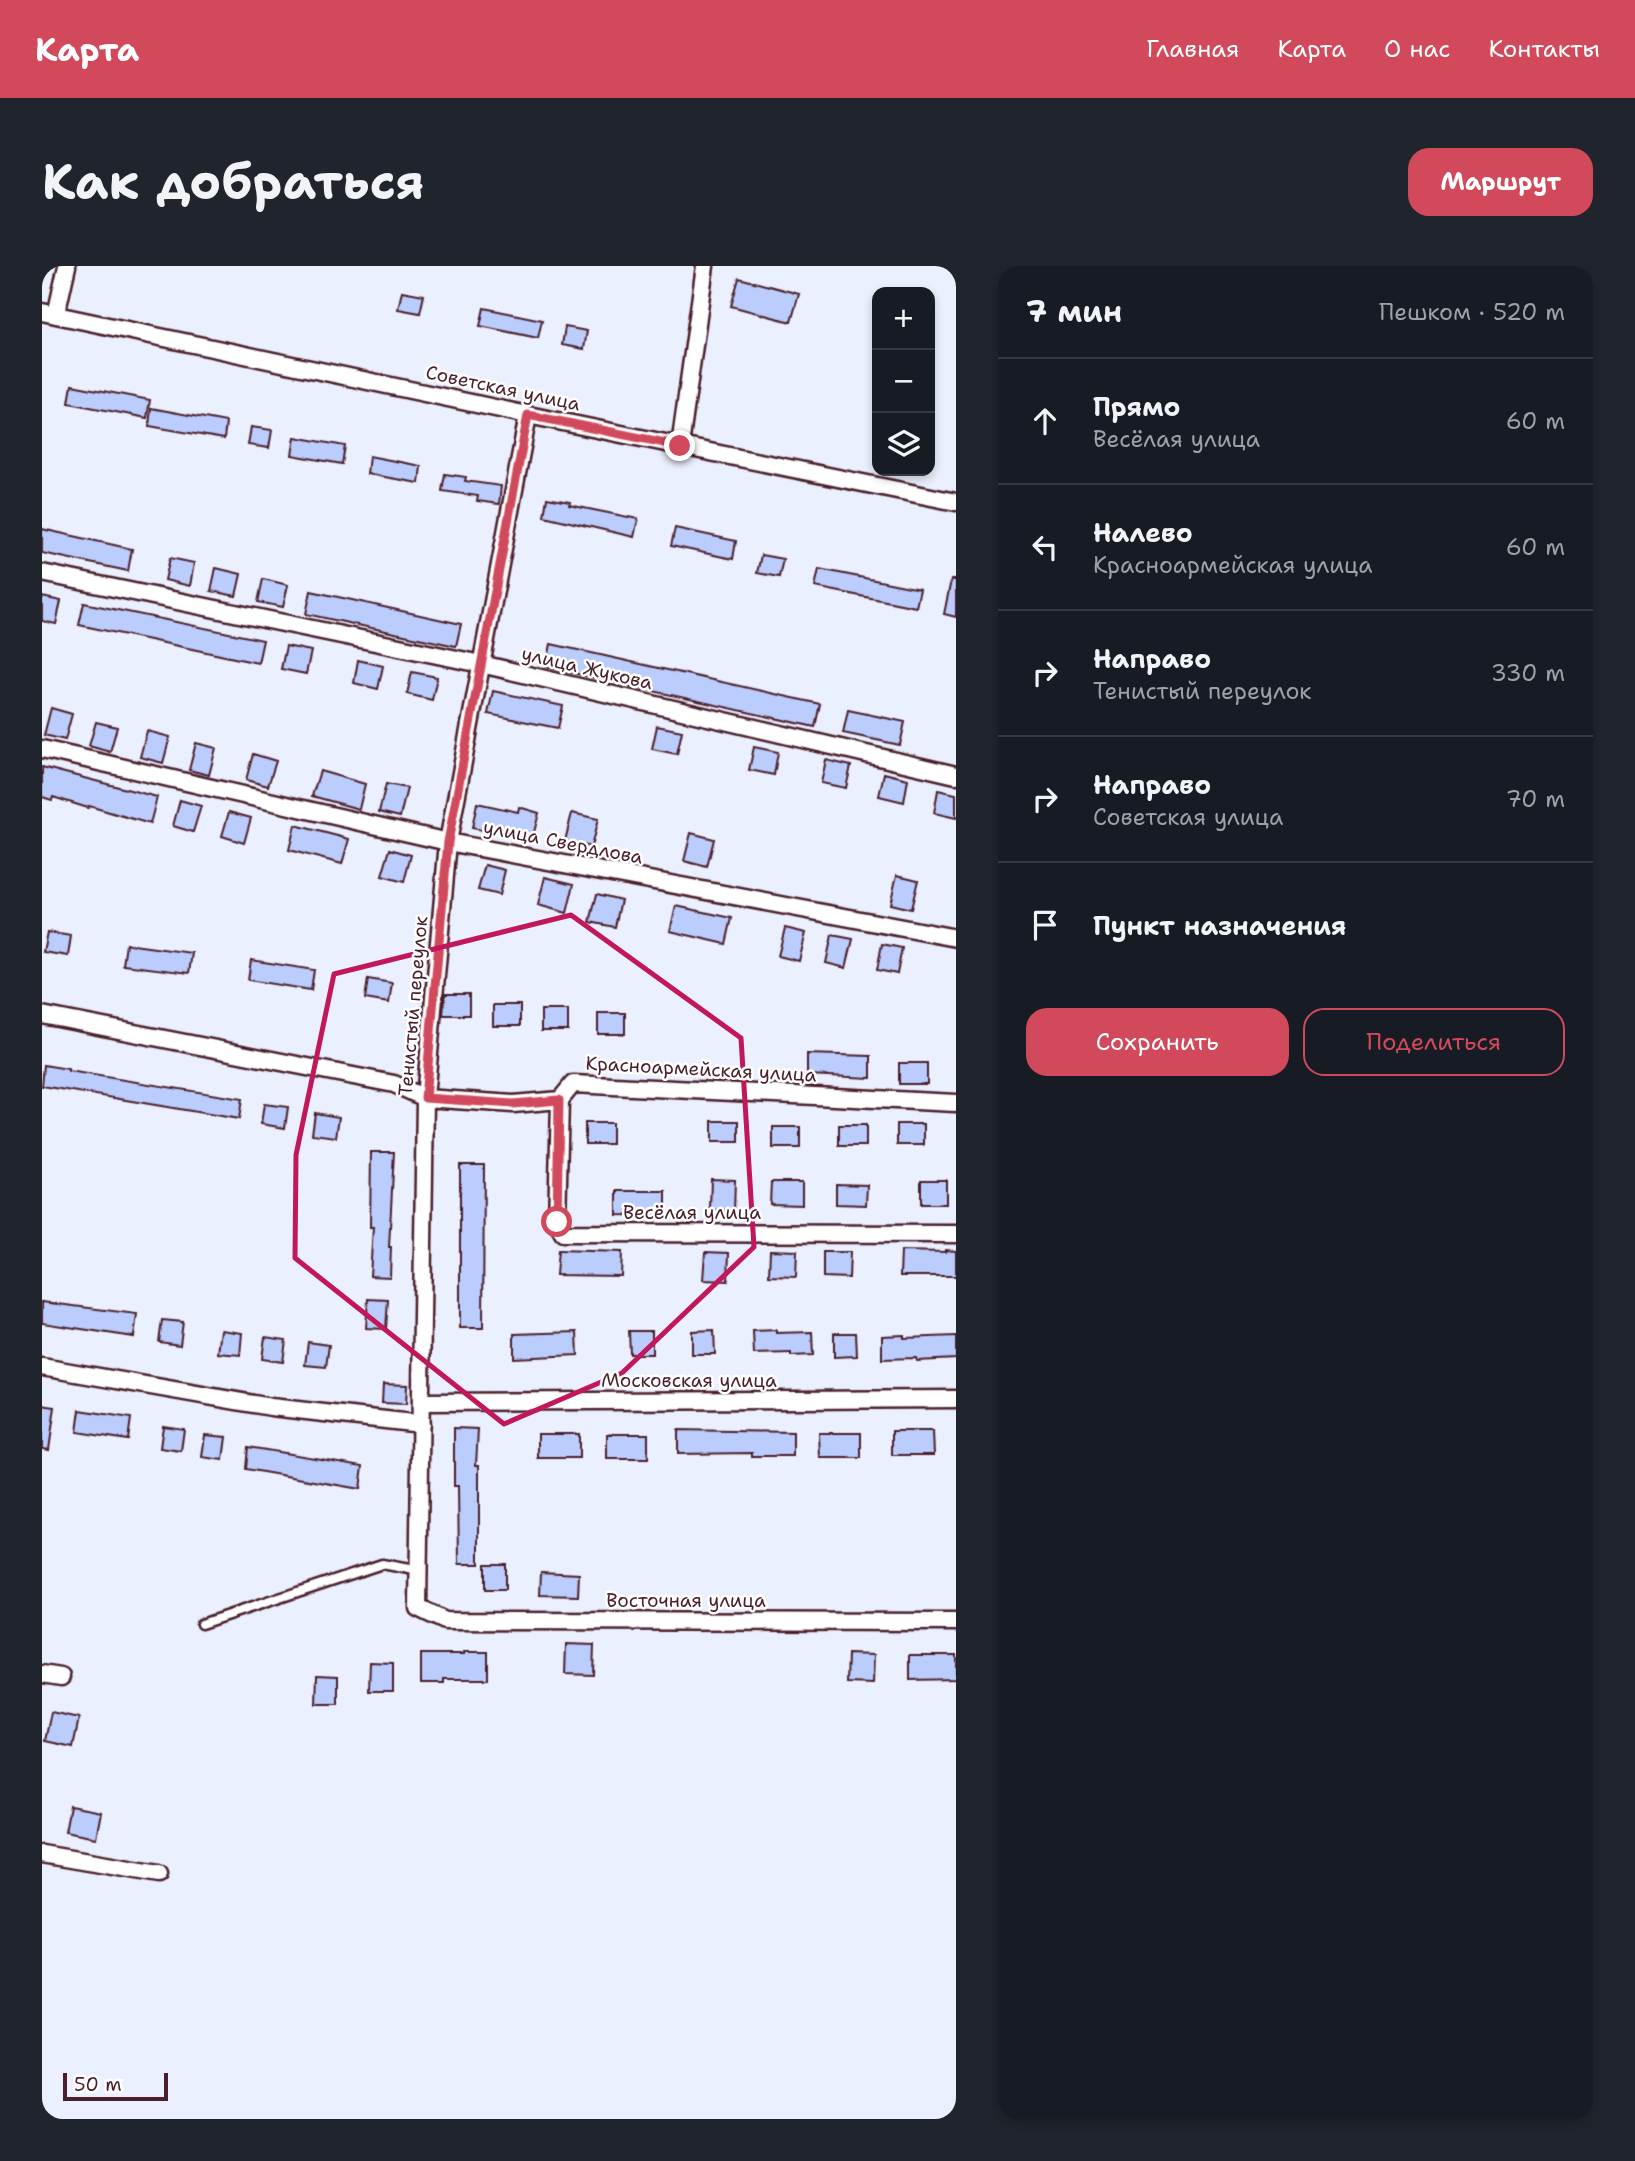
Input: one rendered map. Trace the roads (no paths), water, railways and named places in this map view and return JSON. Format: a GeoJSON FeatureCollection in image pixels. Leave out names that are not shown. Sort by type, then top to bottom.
{"type":"FeatureCollection","features":[{"type":"Feature","properties":{"kind":"street"},"geometry":{"type":"LineString","coordinates":[[49,313],[66,266]]}},
{"type":"Feature","properties":{"kind":"street"},"geometry":{"type":"LineString","coordinates":[[680,446],[705,266]]}},
{"type":"Feature","properties":{"kind":"street","name":"Советская улица"},"geometry":{"type":"LineString","coordinates":[[49,313],[528,415],[956,502]]}},
{"type":"Feature","properties":{"kind":"street","name":"Тенистый переулок"},"geometry":{"type":"LineString","coordinates":[[418,1608],[425,1098],[448,842],[528,415]]}},
{"type":"Feature","properties":{"kind":"street","name":"улица Жукова"},"geometry":{"type":"LineString","coordinates":[[42,573],[481,664],[956,775]]}},
{"type":"Feature","properties":{"kind":"street","name":"улица Свердлова"},"geometry":{"type":"LineString","coordinates":[[42,749],[448,842],[956,938]]}},
{"type":"Feature","properties":{"kind":"street","name":"Красноармейская улица"},"geometry":{"type":"LineString","coordinates":[[42,1015],[394,1084],[425,1098],[513,1104],[559,1100],[573,1084],[956,1102]]}},
{"type":"Feature","properties":{"kind":"street","name":"Весёлая улица"},"geometry":{"type":"LineString","coordinates":[[559,1100],[557,1222],[563,1233],[956,1234]]}},
{"type":"Feature","properties":{"kind":"street"},"geometry":{"type":"LineString","coordinates":[[42,1367],[271,1406],[421,1424]]}},
{"type":"Feature","properties":{"kind":"street","name":"Московская улица"},"geometry":{"type":"LineString","coordinates":[[422,1402],[956,1399]]}},
{"type":"Feature","properties":{"kind":"street","name":"Восточная улица"},"geometry":{"type":"LineString","coordinates":[[418,1608],[445,1621],[956,1622]]}},
{"type":"Feature","properties":{"kind":"street"},"geometry":{"type":"LineString","coordinates":[[42,1674],[61,1677]]}},
{"type":"Feature","properties":{"kind":"street"},"geometry":{"type":"LineString","coordinates":[[42,1854],[159,1874]]}},
{"type":"Feature","properties":{"kind":"lane"},"geometry":{"type":"LineString","coordinates":[[201,1624],[382,1564],[420,1572]]}}]}
